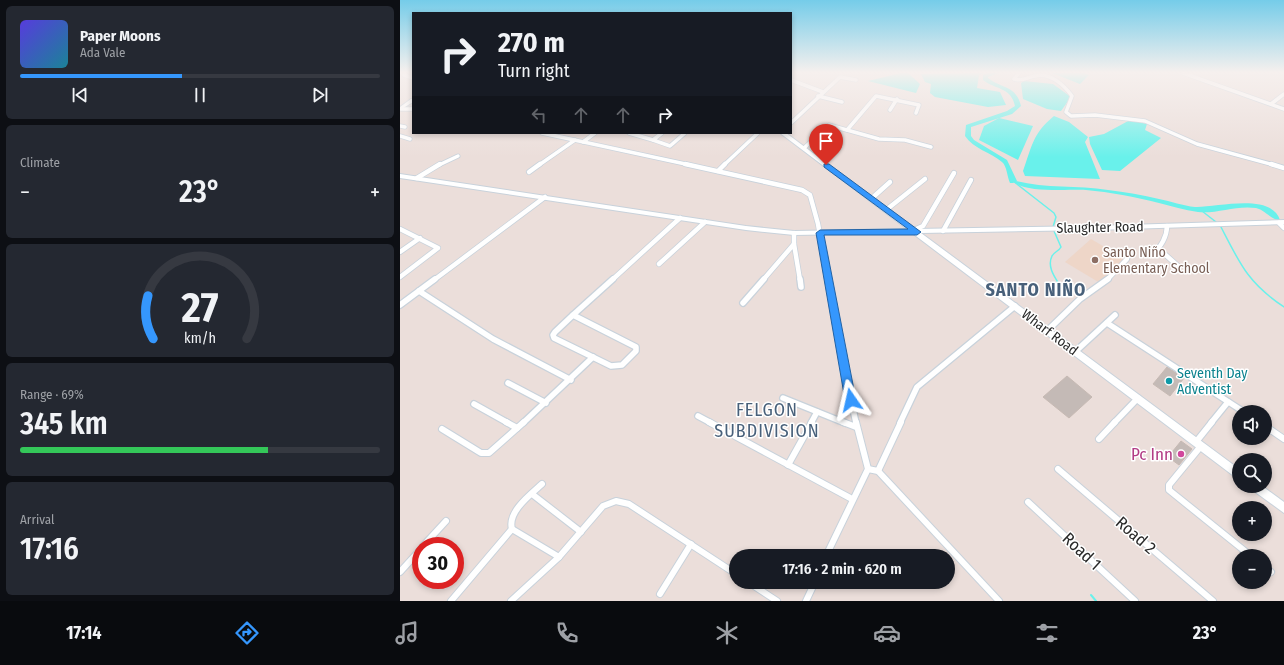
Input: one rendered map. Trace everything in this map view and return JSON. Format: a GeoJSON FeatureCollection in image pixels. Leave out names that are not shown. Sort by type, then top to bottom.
{"type":"FeatureCollection","features":[{"type":"Feature","properties":{"kind":"street"},"geometry":{"type":"LineString","coordinates":[[400,109],[411,101]]}},
{"type":"Feature","properties":{"kind":"street"},"geometry":{"type":"LineString","coordinates":[[792,122],[813,101]]}},
{"type":"Feature","properties":{"kind":"street"},"geometry":{"type":"LineString","coordinates":[[847,130],[870,101]]}},
{"type":"Feature","properties":{"kind":"street"},"geometry":{"type":"LineString","coordinates":[[890,110],[896,101]]}},
{"type":"Feature","properties":{"kind":"street"},"geometry":{"type":"LineString","coordinates":[[902,101],[920,105],[916,113]]}},
{"type":"Feature","properties":{"kind":"street"},"geometry":{"type":"LineString","coordinates":[[1070,101],[1066,112],[1071,116],[1108,116],[1152,123],[1197,144],[1284,168]]}},
{"type":"Feature","properties":{"kind":"street"},"geometry":{"type":"LineString","coordinates":[[1263,101],[1284,109]]}},
{"type":"Feature","properties":{"kind":"street"},"geometry":{"type":"LineString","coordinates":[[1271,104],[1275,101]]}},
{"type":"Feature","properties":{"kind":"street"},"geometry":{"type":"LineString","coordinates":[[400,109],[412,109]]}},
{"type":"Feature","properties":{"kind":"street"},"geometry":{"type":"LineString","coordinates":[[804,148],[827,125],[879,139],[905,140],[931,147]]}},
{"type":"Feature","properties":{"kind":"street"},"geometry":{"type":"LineString","coordinates":[[400,126],[405,127]]}},
{"type":"Feature","properties":{"kind":"street"},"geometry":{"type":"LineString","coordinates":[[547,134],[718,171],[808,193],[815,210],[856,427],[868,469],[852,499],[829,549]]}},
{"type":"Feature","properties":{"kind":"street"},"geometry":{"type":"LineString","coordinates":[[583,142],[594,134]]}},
{"type":"Feature","properties":{"kind":"street"},"geometry":{"type":"LineString","coordinates":[[634,134],[670,146],[684,134]]}},
{"type":"Feature","properties":{"kind":"street"},"geometry":{"type":"LineString","coordinates":[[653,140],[661,134]]}},
{"type":"Feature","properties":{"kind":"street"},"geometry":{"type":"LineString","coordinates":[[718,171],[757,134]]}},
{"type":"Feature","properties":{"kind":"street","name":"Wharf Road"},"geometry":{"type":"LineString","coordinates":[[784,134],[1048,330],[1232,470]]}},
{"type":"Feature","properties":{"kind":"street"},"geometry":{"type":"LineString","coordinates":[[400,136],[410,139]]}},
{"type":"Feature","properties":{"kind":"street"},"geometry":{"type":"LineString","coordinates":[[529,172],[576,140]]}},
{"type":"Feature","properties":{"kind":"street"},"geometry":{"type":"LineString","coordinates":[[417,178],[458,156]]}},
{"type":"Feature","properties":{"kind":"street"},"geometry":{"type":"LineString","coordinates":[[915,231],[923,226],[954,173]]}},
{"type":"Feature","properties":{"kind":"street","name":"Slaughter Road"},"geometry":{"type":"LineString","coordinates":[[400,176],[705,222],[794,233],[1167,226],[1282,222]]}},
{"type":"Feature","properties":{"kind":"street"},"geometry":{"type":"LineString","coordinates":[[886,210],[925,179]]}},
{"type":"Feature","properties":{"kind":"street"},"geometry":{"type":"LineString","coordinates":[[943,231],[971,180]]}},
{"type":"Feature","properties":{"kind":"street"},"geometry":{"type":"LineString","coordinates":[[871,199],[890,182]]}},
{"type":"Feature","properties":{"kind":"street"},"geometry":{"type":"LineString","coordinates":[[400,305],[545,197]]}},
{"type":"Feature","properties":{"kind":"street"},"geometry":{"type":"LineString","coordinates":[[573,315],[633,345],[636,349],[634,354],[619,367],[611,366],[553,336],[555,332],[573,315],[680,218]]}},
{"type":"Feature","properties":{"kind":"street"},"geometry":{"type":"LineString","coordinates":[[660,264],[705,222]]}},
{"type":"Feature","properties":{"kind":"street"},"geometry":{"type":"LineString","coordinates":[[1282,222],[1284,228]]}},
{"type":"Feature","properties":{"kind":"street"},"geometry":{"type":"LineString","coordinates":[[1159,249],[1159,244],[1168,234],[1167,226]]}},
{"type":"Feature","properties":{"kind":"street"},"geometry":{"type":"LineString","coordinates":[[400,230],[436,246],[437,250],[400,277]]}},
{"type":"Feature","properties":{"kind":"street"},"geometry":{"type":"LineString","coordinates":[[794,233],[794,244],[801,287]]}},
{"type":"Feature","properties":{"kind":"street"},"geometry":{"type":"LineString","coordinates":[[400,252],[420,238]]}},
{"type":"Feature","properties":{"kind":"street"},"geometry":{"type":"LineString","coordinates":[[743,303],[794,244]]}},
{"type":"Feature","properties":{"kind":"street"},"geometry":{"type":"LineString","coordinates":[[1153,252],[1159,249]]}},
{"type":"Feature","properties":{"kind":"street"},"geometry":{"type":"LineString","coordinates":[[1159,249],[1178,266]]}},
{"type":"Feature","properties":{"kind":"street"},"geometry":{"type":"LineString","coordinates":[[1048,330],[1080,299],[1105,282],[1127,259]]}},
{"type":"Feature","properties":{"kind":"street"},"geometry":{"type":"LineString","coordinates":[[419,291],[452,315],[504,348],[570,380]]}},
{"type":"Feature","properties":{"kind":"street"},"geometry":{"type":"LineString","coordinates":[[878,471],[917,387],[1015,306]]}},
{"type":"Feature","properties":{"kind":"street"},"geometry":{"type":"LineString","coordinates":[[1076,352],[1115,315]]}},
{"type":"Feature","properties":{"kind":"street"},"geometry":{"type":"LineString","coordinates":[[1106,323],[1233,405]]}},
{"type":"Feature","properties":{"kind":"street"},"geometry":{"type":"LineString","coordinates":[[442,429],[481,453],[486,454],[492,452],[546,403],[593,357]]}},
{"type":"Feature","properties":{"kind":"street"},"geometry":{"type":"LineString","coordinates":[[508,384],[546,403]]}},
{"type":"Feature","properties":{"kind":"street"},"geometry":{"type":"LineString","coordinates":[[783,398],[856,427]]}},
{"type":"Feature","properties":{"kind":"street"},"geometry":{"type":"LineString","coordinates":[[1099,439],[1138,398]]}},
{"type":"Feature","properties":{"kind":"street"},"geometry":{"type":"LineString","coordinates":[[1228,402],[1169,485],[1169,490],[1242,549]]}},
{"type":"Feature","properties":{"kind":"street"},"geometry":{"type":"LineString","coordinates":[[474,404],[517,428]]}},
{"type":"Feature","properties":{"kind":"street"},"geometry":{"type":"LineString","coordinates":[[788,465],[817,412]]}},
{"type":"Feature","properties":{"kind":"street"},"geometry":{"type":"LineString","coordinates":[[698,416],[852,499]]}},
{"type":"Feature","properties":{"kind":"street"},"geometry":{"type":"LineString","coordinates":[[1272,431],[1284,439]]}},
{"type":"Feature","properties":{"kind":"street"},"geometry":{"type":"LineString","coordinates":[[868,469],[878,471],[999,601]]}},
{"type":"Feature","properties":{"kind":"street","name":"Road 2"},"geometry":{"type":"LineString","coordinates":[[1058,469],[1213,601]]}},
{"type":"Feature","properties":{"kind":"street"},"geometry":{"type":"LineString","coordinates":[[542,484],[509,522],[512,529],[559,557]]}},
{"type":"Feature","properties":{"kind":"street"},"geometry":{"type":"LineString","coordinates":[[1264,493],[1284,508]]}},
{"type":"Feature","properties":{"kind":"street"},"geometry":{"type":"LineString","coordinates":[[532,494],[581,532]]}},
{"type":"Feature","properties":{"kind":"street"},"geometry":{"type":"LineString","coordinates":[[511,601],[559,557],[603,506],[612,501],[621,500],[729,569]]}},
{"type":"Feature","properties":{"kind":"street","name":"Road 1"},"geometry":{"type":"LineString","coordinates":[[1028,502],[1136,601]]}},
{"type":"Feature","properties":{"kind":"street"},"geometry":{"type":"LineString","coordinates":[[431,537],[446,521]]}},
{"type":"Feature","properties":{"kind":"street"},"geometry":{"type":"LineString","coordinates":[[451,601],[512,529]]}},
{"type":"Feature","properties":{"kind":"street"},"geometry":{"type":"LineString","coordinates":[[660,594],[691,544]]}},
{"type":"Feature","properties":{"kind":"street"},"geometry":{"type":"LineString","coordinates":[[400,572],[412,559]]}},
{"type":"Feature","properties":{"kind":"street"},"geometry":{"type":"LineString","coordinates":[[759,589],[778,601]]}},
{"type":"Feature","properties":{"kind":"street"},"geometry":{"type":"LineString","coordinates":[[806,601],[812,589]]}},
{"type":"Feature","properties":{"kind":"shaded area","name":"Santo Niño Elementary School"},"geometry":{"type":"Polygon","coordinates":[[[1091,239],[1125,259],[1100,283],[1065,262],[1091,239]]]}},
{"type":"Feature","properties":{"kind":"water"},"geometry":{"type":"Polygon","coordinates":[[[956,101],[1004,101],[1006,105],[988,107],[956,101]]]}},
{"type":"Feature","properties":{"kind":"water"},"geometry":{"type":"Polygon","coordinates":[[[1028,101],[1068,101],[1061,111],[1047,109],[1028,101]]]}},
{"type":"Feature","properties":{"kind":"water"},"geometry":{"type":"Polygon","coordinates":[[[1054,116],[1069,122],[1088,137],[1085,142],[1100,179],[1025,176],[1023,171],[1034,140],[1047,122],[1054,116]]]}},
{"type":"Feature","properties":{"kind":"water"},"geometry":{"type":"Polygon","coordinates":[[[999,118],[1033,126],[1018,160],[979,140],[984,126],[999,118]]]}},
{"type":"Feature","properties":{"kind":"water"},"geometry":{"type":"Polygon","coordinates":[[[1130,120],[1147,124],[1145,130],[1161,138],[1120,171],[1102,170],[1090,144],[1089,137],[1104,134],[1130,120]]]}},
{"type":"Feature","properties":{"kind":"water"},"geometry":{"type":"Polygon","coordinates":[[[1012,180],[1036,185],[1121,192],[1147,196],[1195,207],[1242,203],[1254,204],[1266,206],[1275,211],[1280,220],[1277,220],[1256,208],[1249,207],[1212,212],[1198,212],[1104,192],[1086,190],[1036,189],[1018,184],[1012,180]]]}},
{"type":"Feature","properties":{"kind":"building","name":"Seventh Day Adventist"},"geometry":{"type":"Polygon","coordinates":[[[1167,367],[1184,378],[1170,396],[1153,384],[1167,367]]]}},
{"type":"Feature","properties":{"kind":"building"},"geometry":{"type":"Polygon","coordinates":[[[1067,376],[1092,397],[1069,418],[1043,397],[1067,376]]]}},
{"type":"Feature","properties":{"kind":"building","name":"Pc Inn"},"geometry":{"type":"Polygon","coordinates":[[[1181,441],[1192,449],[1179,465],[1168,457],[1181,441]]]}},
{"type":"Feature","properties":{"kind":"waterway"},"geometry":{"type":"LineString","coordinates":[[1013,181],[1005,161],[972,141],[968,136],[968,126],[1015,110],[1018,106],[1017,101]]}},
{"type":"Feature","properties":{"kind":"waterway"},"geometry":{"type":"LineString","coordinates":[[1013,181],[1054,213],[1056,217],[1053,227]]}},
{"type":"Feature","properties":{"kind":"waterway"},"geometry":{"type":"LineString","coordinates":[[1202,211],[1216,222]]}},
{"type":"Feature","properties":{"kind":"waterway"},"geometry":{"type":"LineString","coordinates":[[1221,227],[1234,252],[1253,281],[1284,307]]}},
{"type":"Feature","properties":{"kind":"waterway"},"geometry":{"type":"LineString","coordinates":[[1054,231],[1061,247],[1053,255],[1050,263],[1052,271],[1059,284]]}},
{"type":"Feature","properties":{"kind":"waterway"},"geometry":{"type":"LineString","coordinates":[[1091,595],[1096,601]]}},
{"type":"Feature","properties":{"kind":"place","name":"Santo Niño Elementary School"},"geometry":{"type":"Point","coordinates":[1095,260]}},
{"type":"Feature","properties":{"kind":"place","name":"Seventh Day Adventist"},"geometry":{"type":"Point","coordinates":[1169,381]}},
{"type":"Feature","properties":{"kind":"place","name":"Pc Inn"},"geometry":{"type":"Point","coordinates":[1181,454]}},
{"type":"Feature","properties":{"kind":"district","name":"SANTO NIÑO"},"geometry":{"type":"Point","coordinates":[1036,290]}},
{"type":"Feature","properties":{"kind":"district","name":"FELGON SUBDIVISION"},"geometry":{"type":"Point","coordinates":[767,420]}},
{"type":"Feature","properties":{"kind":"route"},"geometry":{"type":"LineString","coordinates":[[826,165],[917,232],[820,233],[834,316],[851,400]]}}]}
